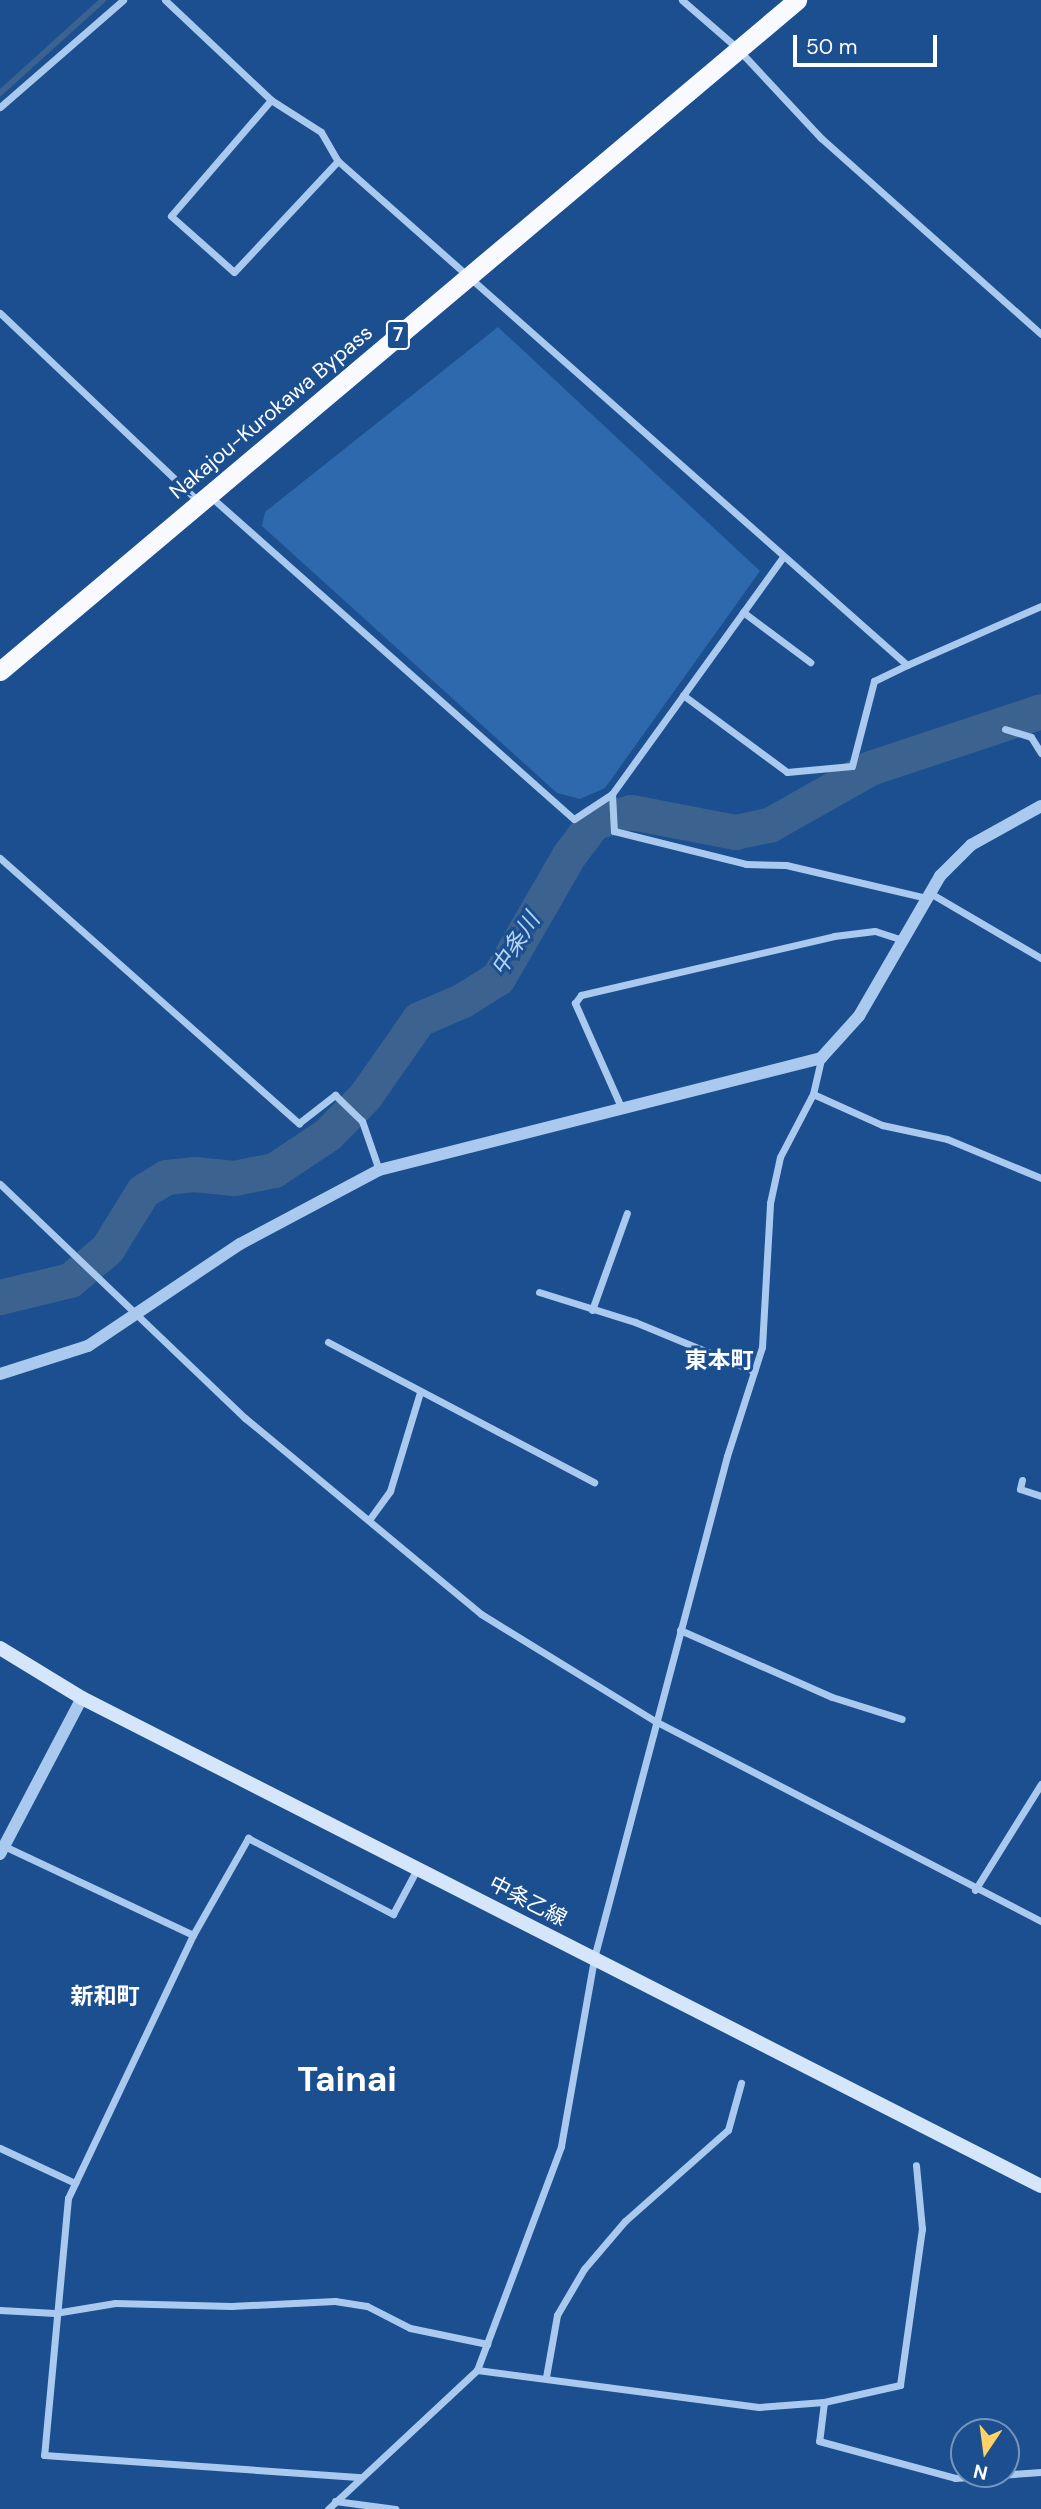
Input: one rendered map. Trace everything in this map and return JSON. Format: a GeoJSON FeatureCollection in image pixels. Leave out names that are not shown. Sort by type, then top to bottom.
{"type":"FeatureCollection","features":[{"type":"Feature","properties":{"kind":"highway","name":"Nakajou-Kurokawa Bypass"},"geometry":{"type":"LineString","coordinates":[[0,671],[736,47],[797,0]]}},
{"type":"Feature","properties":{"kind":"main road","name":"中条乙線"},"geometry":{"type":"LineString","coordinates":[[0,1648],[82,1698],[1041,2186]]}},
{"type":"Feature","properties":{"kind":"street"},"geometry":{"type":"LineString","coordinates":[[0,107],[123,0]]}},
{"type":"Feature","properties":{"kind":"street"},"geometry":{"type":"LineString","coordinates":[[165,0],[271,100],[321,132],[338,162],[470,275],[782,558],[907,665]]}},
{"type":"Feature","properties":{"kind":"street"},"geometry":{"type":"LineString","coordinates":[[682,0],[736,47],[821,138],[1041,334]]}},
{"type":"Feature","properties":{"kind":"street"},"geometry":{"type":"LineString","coordinates":[[271,100],[171,216],[234,272],[338,162]]}},
{"type":"Feature","properties":{"kind":"street"},"geometry":{"type":"LineString","coordinates":[[0,313],[202,498],[574,819],[612,794],[782,558]]}},
{"type":"Feature","properties":{"kind":"street"},"geometry":{"type":"LineString","coordinates":[[683,695],[787,772],[852,766],[874,681],[1041,606]]}},
{"type":"Feature","properties":{"kind":"street"},"geometry":{"type":"LineString","coordinates":[[743,611],[810,662]]}},
{"type":"Feature","properties":{"kind":"street"},"geometry":{"type":"LineString","coordinates":[[1005,729],[1031,737],[1041,753]]}},
{"type":"Feature","properties":{"kind":"street"},"geometry":{"type":"LineString","coordinates":[[612,794],[614,831],[746,864],[786,865],[929,896],[1041,958]]}},
{"type":"Feature","properties":{"kind":"street"},"geometry":{"type":"LineString","coordinates":[[328,2509],[477,2370],[561,2146],[594,1958],[680,1630],[762,1347],[770,1203],[779,1157],[813,1094],[821,1058],[859,1016],[940,876],[971,845],[1041,806]]}},
{"type":"Feature","properties":{"kind":"street"},"geometry":{"type":"LineString","coordinates":[[0,858],[299,1123],[335,1095],[362,1121],[379,1170]]}},
{"type":"Feature","properties":{"kind":"street"},"geometry":{"type":"LineString","coordinates":[[621,1107],[575,1003],[580,995],[834,936],[874,931],[903,940]]}},
{"type":"Feature","properties":{"kind":"street"},"geometry":{"type":"LineString","coordinates":[[0,1374],[88,1346],[140,1314],[240,1244],[379,1170],[821,1058]]}},
{"type":"Feature","properties":{"kind":"street"},"geometry":{"type":"LineString","coordinates":[[813,1094],[882,1125],[947,1139],[1041,1178]]}},
{"type":"Feature","properties":{"kind":"street"},"geometry":{"type":"LineString","coordinates":[[0,1184],[140,1314],[245,1418],[481,1614],[655,1721],[1041,1921]]}},
{"type":"Feature","properties":{"kind":"street"},"geometry":{"type":"LineString","coordinates":[[592,1310],[627,1213]]}},
{"type":"Feature","properties":{"kind":"street"},"geometry":{"type":"LineString","coordinates":[[539,1292],[635,1322],[754,1371]]}},
{"type":"Feature","properties":{"kind":"street"},"geometry":{"type":"LineString","coordinates":[[328,1342],[594,1482]]}},
{"type":"Feature","properties":{"kind":"street"},"geometry":{"type":"LineString","coordinates":[[369,1521],[390,1491],[420,1392]]}},
{"type":"Feature","properties":{"kind":"street"},"geometry":{"type":"LineString","coordinates":[[1022,1480],[1020,1489],[1041,1496]]}},
{"type":"Feature","properties":{"kind":"street"},"geometry":{"type":"LineString","coordinates":[[680,1630],[832,1697],[902,1719]]}},
{"type":"Feature","properties":{"kind":"street"},"geometry":{"type":"LineString","coordinates":[[82,1698],[2,1850],[193,1935]]}},
{"type":"Feature","properties":{"kind":"street"},"geometry":{"type":"LineString","coordinates":[[975,1889],[1041,1784]]}},
{"type":"Feature","properties":{"kind":"street"},"geometry":{"type":"LineString","coordinates":[[361,2477],[44,2455],[55,2314],[68,2198],[193,1935],[248,1838],[393,1914],[418,1869]]}},
{"type":"Feature","properties":{"kind":"street"},"geometry":{"type":"LineString","coordinates":[[546,2376],[556,2315],[584,2269],[625,2221],[728,2130],[741,2083]]}},
{"type":"Feature","properties":{"kind":"street"},"geometry":{"type":"LineString","coordinates":[[0,2148],[75,2183]]}},
{"type":"Feature","properties":{"kind":"street"},"geometry":{"type":"LineString","coordinates":[[477,2370],[546,2376],[760,2407],[824,2402],[900,2385],[922,2229],[916,2165]]}},
{"type":"Feature","properties":{"kind":"street"},"geometry":{"type":"LineString","coordinates":[[0,2310],[55,2314],[115,2303],[231,2306],[335,2301],[367,2306],[410,2328],[487,2344]]}},
{"type":"Feature","properties":{"kind":"street"},"geometry":{"type":"LineString","coordinates":[[824,2402],[820,2441],[955,2478],[1041,2472]]}},
{"type":"Feature","properties":{"kind":"street"},"geometry":{"type":"LineString","coordinates":[[335,2501],[395,2509]]}},
{"type":"Feature","properties":{"kind":"shaded area"},"geometry":{"type":"Polygon","coordinates":[[[498,327],[760,571],[605,788],[580,799],[557,793],[262,526],[265,512],[498,327]]]}},
{"type":"Feature","properties":{"kind":"waterway"},"geometry":{"type":"LineString","coordinates":[[0,93],[103,0]]}},
{"type":"Feature","properties":{"kind":"waterway","name":"中条川"},"geometry":{"type":"LineString","coordinates":[[0,1297],[70,1280],[107,1249],[143,1191],[166,1177],[194,1174],[234,1178],[274,1170],[328,1134],[365,1096],[419,1019],[463,1000],[498,978],[569,855],[594,822],[631,812],[735,832],[769,825],[870,768],[1041,711]]}},
{"type":"Feature","properties":{"kind":"district","name":"東本町"},"geometry":{"type":"Point","coordinates":[719,1360]}},
{"type":"Feature","properties":{"kind":"district","name":"新和町"},"geometry":{"type":"Point","coordinates":[105,1996]}},
{"type":"Feature","properties":{"kind":"district","name":"Tainai"},"geometry":{"type":"Point","coordinates":[347,2079]}}]}
